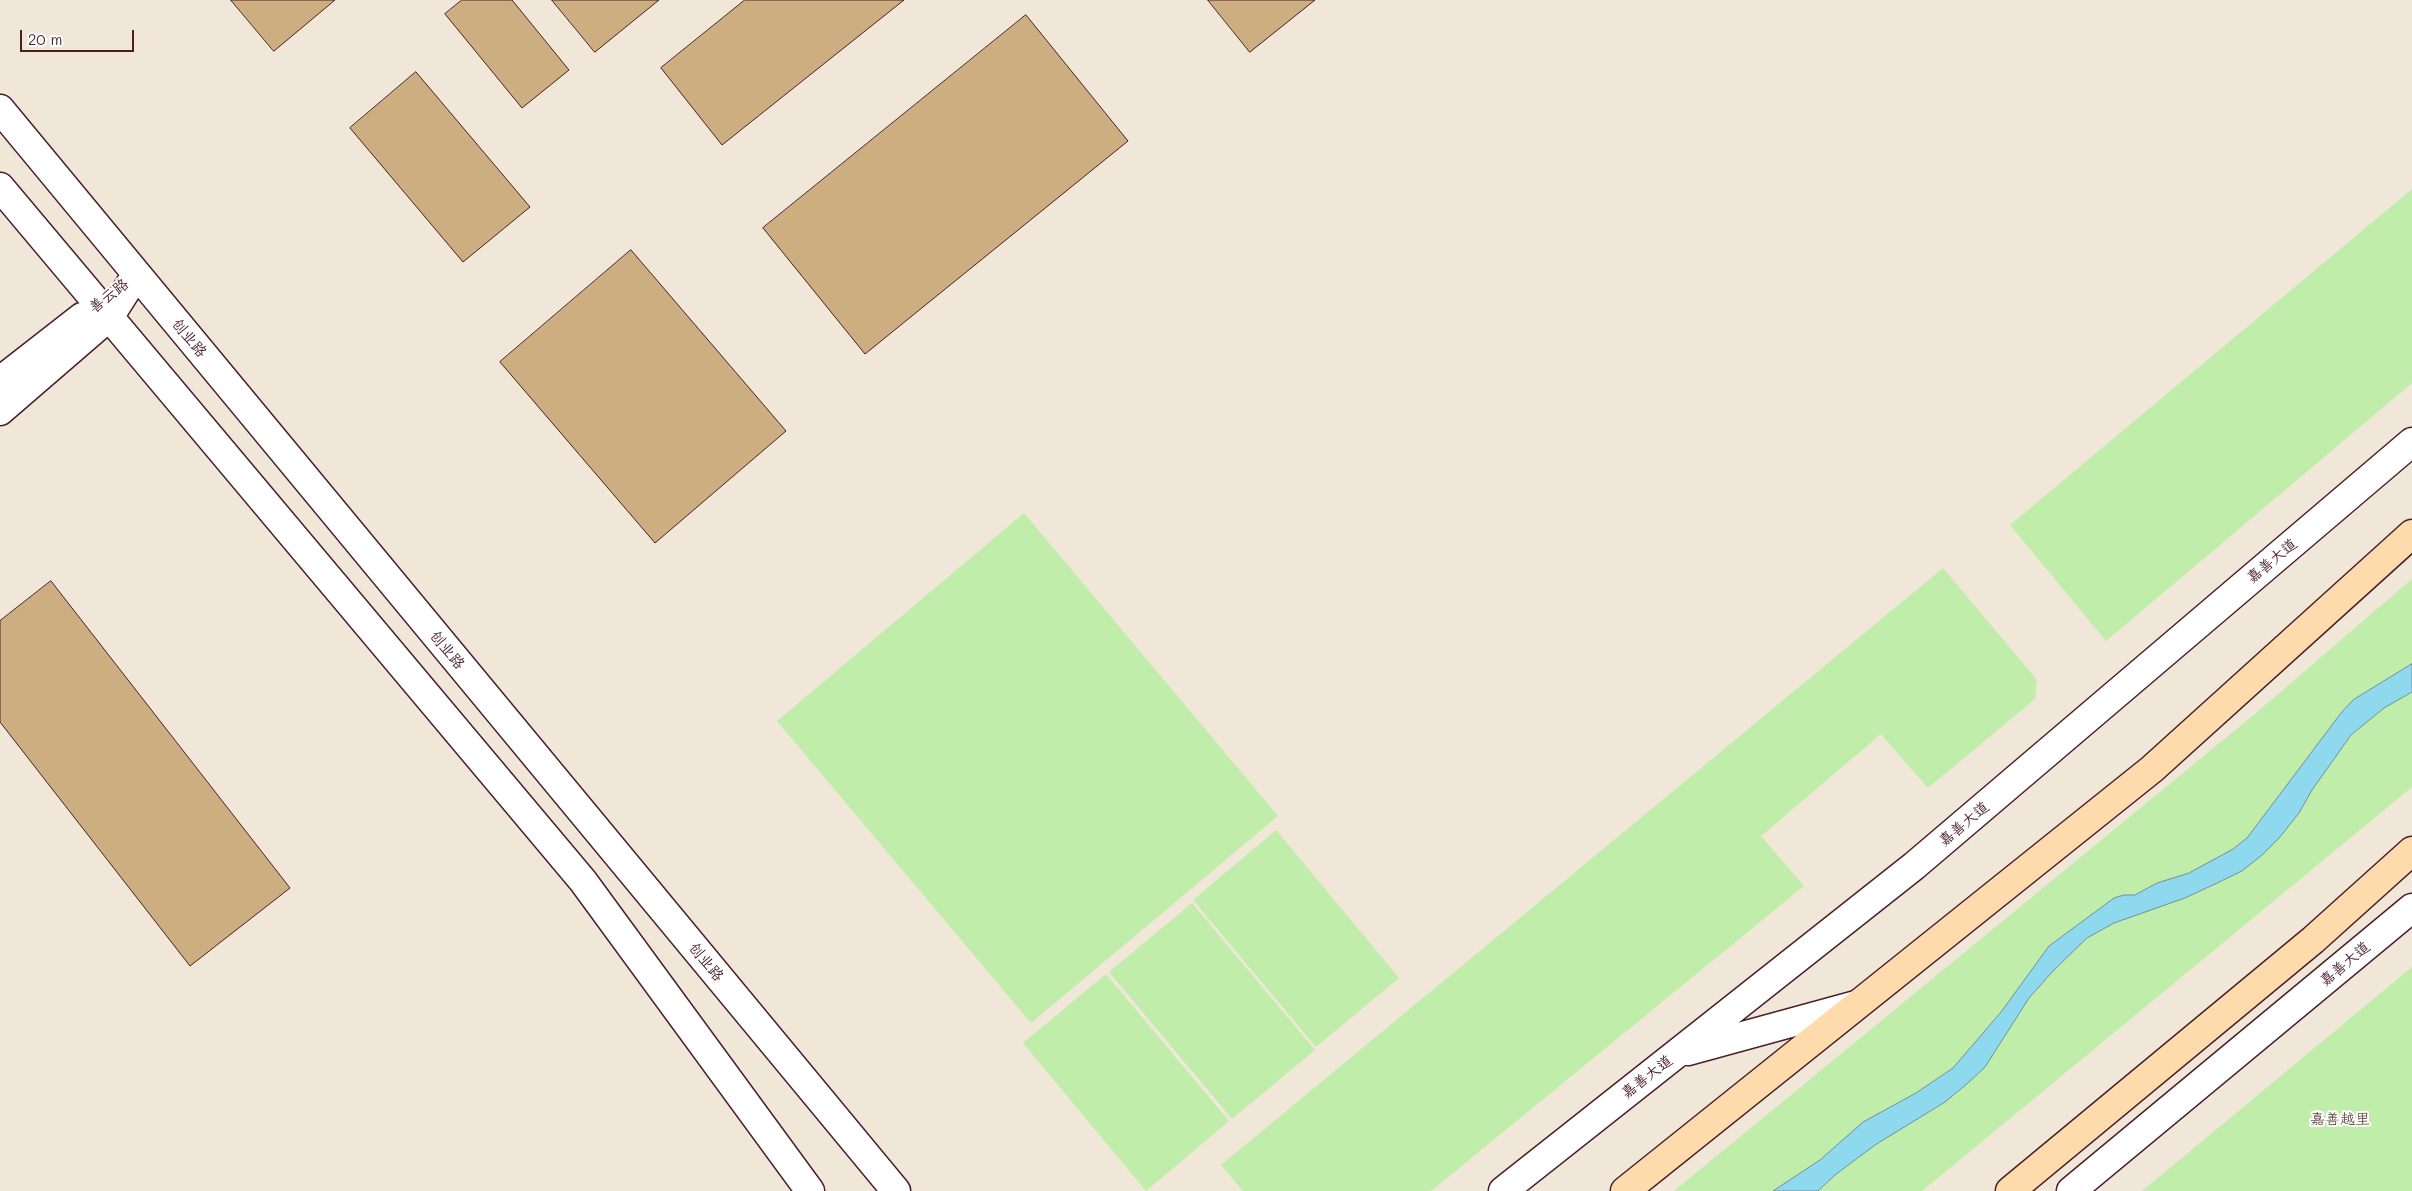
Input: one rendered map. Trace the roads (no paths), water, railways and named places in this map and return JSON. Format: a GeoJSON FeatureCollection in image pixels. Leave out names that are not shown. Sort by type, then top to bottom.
{"type":"FeatureCollection","features":[{"type":"Feature","properties":{"kind":"main road"},"geometry":{"type":"LineString","coordinates":[[1625,1191],[2152,768],[2412,534]]}},
{"type":"Feature","properties":{"kind":"main road"},"geometry":{"type":"LineString","coordinates":[[2010,1191],[2313,940],[2412,851]]}},
{"type":"Feature","properties":{"kind":"street","name":"创业路"},"geometry":{"type":"LineString","coordinates":[[0,108],[136,275],[896,1191]]}},
{"type":"Feature","properties":{"kind":"street"},"geometry":{"type":"LineString","coordinates":[[0,187],[105,309],[583,881],[810,1191]]}},
{"type":"Feature","properties":{"kind":"street","name":"善云路"},"geometry":{"type":"LineString","coordinates":[[0,411],[105,309],[136,275]]}},
{"type":"Feature","properties":{"kind":"street","name":"善云路"},"geometry":{"type":"LineString","coordinates":[[0,381],[105,309]]}},
{"type":"Feature","properties":{"kind":"street","name":"嘉善大道"},"geometry":{"type":"LineString","coordinates":[[1503,1191],[1914,866],[2412,442]]}},
{"type":"Feature","properties":{"kind":"street","name":"嘉善大道"},"geometry":{"type":"LineString","coordinates":[[2071,1191],[2412,908]]}},
{"type":"Feature","properties":{"kind":"street"},"geometry":{"type":"LineString","coordinates":[[1676,1054],[1856,1006]]}},
{"type":"Feature","properties":{"kind":"water"},"geometry":{"type":"Polygon","coordinates":[[[2412,664],[2412,692],[2384,708],[2351,735],[2312,790],[2299,813],[2280,837],[2262,855],[2242,871],[2215,884],[2185,898],[2114,923],[2087,938],[2053,971],[2029,998],[1985,1067],[1945,1102],[1875,1145],[1835,1175],[1818,1191],[1773,1191],[1820,1160],[1863,1122],[1916,1093],[1953,1068],[2001,1012],[2049,946],[2114,898],[2124,895],[2135,895],[2157,883],[2189,873],[2233,849],[2247,838],[2341,713],[2353,700],[2412,664]]]}},
{"type":"Feature","properties":{"kind":"park label","name":"嘉善越里"},"geometry":{"type":"Point","coordinates":[2340,1119]}}]}
